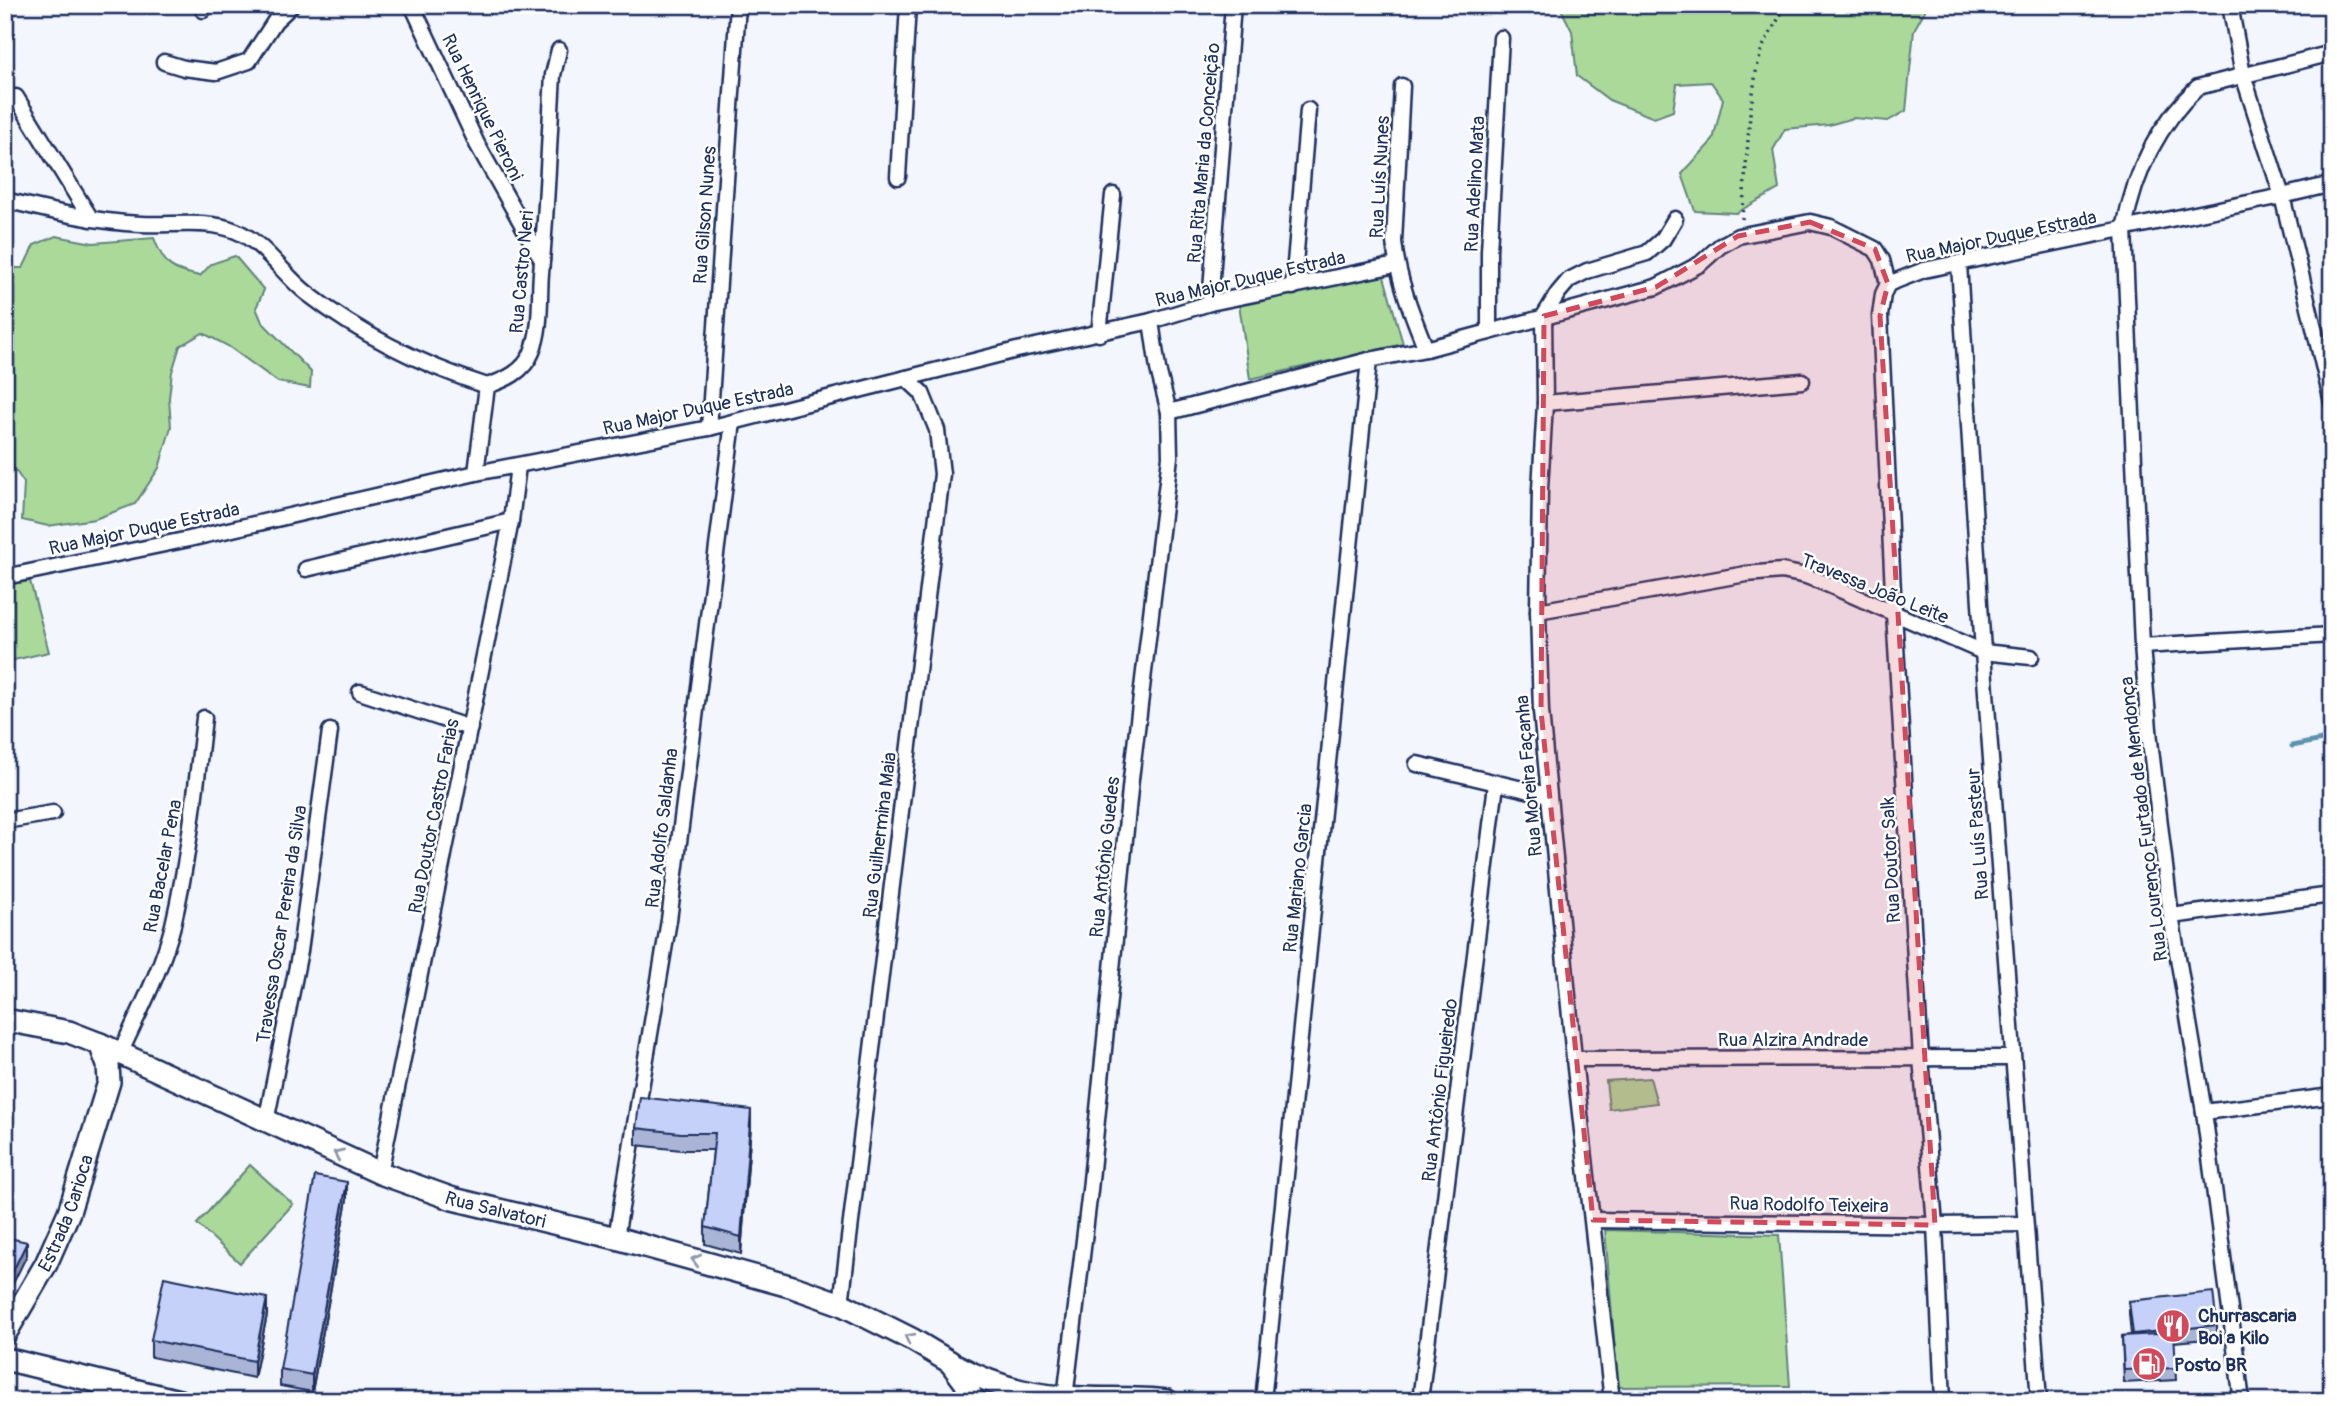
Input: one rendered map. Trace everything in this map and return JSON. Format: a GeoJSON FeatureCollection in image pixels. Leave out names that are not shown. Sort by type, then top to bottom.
{"type":"FeatureCollection","features":[{"type":"Feature","properties":{"kind":"main road","name":"Rua Salvatori"},"geometry":{"type":"LineString","coordinates":[[5,1020],[69,1032],[100,1044],[380,1173],[453,1199],[616,1238],[793,1287],[841,1304],[950,1362],[965,1382],[973,1401]]}},
{"type":"Feature","properties":{"kind":"main road","name":"Estrada Carioca"},"geometry":{"type":"LineString","coordinates":[[5,1334],[46,1264],[69,1212],[109,1082],[108,1065],[100,1044]]}},
{"type":"Feature","properties":{"kind":"main road"},"geometry":{"type":"LineString","coordinates":[[109,1082],[129,1069],[146,1065]]}},
{"type":"Feature","properties":{"kind":"main road"},"geometry":{"type":"LineString","coordinates":[[5,1359],[102,1392],[179,1401]]}},
{"type":"Feature","properties":{"kind":"main road"},"geometry":{"type":"LineString","coordinates":[[950,1362],[974,1375],[1031,1394],[1065,1398],[1145,1398],[1167,1401]]}},
{"type":"Feature","properties":{"kind":"street"},"geometry":{"type":"LineString","coordinates":[[164,62],[184,68],[216,72],[249,61],[275,21],[292,5]]}},
{"type":"Feature","properties":{"kind":"street","name":"Rua Henrique Pieroni"},"geometry":{"type":"LineString","coordinates":[[412,5],[477,144],[542,261]]}},
{"type":"Feature","properties":{"kind":"street","name":"Rua Gilson Nunes"},"geometry":{"type":"LineString","coordinates":[[709,428],[738,5]]}},
{"type":"Feature","properties":{"kind":"street"},"geometry":{"type":"LineString","coordinates":[[898,177],[908,5]]}},
{"type":"Feature","properties":{"kind":"street","name":"Rua Rita Maria da Conceição"},"geometry":{"type":"LineString","coordinates":[[1210,303],[1233,5]]}},
{"type":"Feature","properties":{"kind":"street"},"geometry":{"type":"LineString","coordinates":[[2230,5],[2243,75],[2282,196],[2332,401]]}},
{"type":"Feature","properties":{"kind":"street","name":"Rua Adelino Mata"},"geometry":{"type":"LineString","coordinates":[[1489,332],[1489,251],[1501,38]]}},
{"type":"Feature","properties":{"kind":"street","name":"Rua Castro Neri"},"geometry":{"type":"LineString","coordinates":[[486,386],[508,379],[525,365],[533,352],[538,321],[553,75],[559,50]]}},
{"type":"Feature","properties":{"kind":"street","name":"Rua Major Duque Estrada"},"geometry":{"type":"LineString","coordinates":[[2124,229],[2129,201],[2141,167],[2175,112],[2198,88],[2332,53]]}},
{"type":"Feature","properties":{"kind":"street","name":"Rua Luís Nunes"},"geometry":{"type":"LineString","coordinates":[[1402,86],[1394,227],[1396,265],[1410,311],[1426,349]]}},
{"type":"Feature","properties":{"kind":"street"},"geometry":{"type":"LineString","coordinates":[[16,97],[91,219]]}},
{"type":"Feature","properties":{"kind":"street"},"geometry":{"type":"LineString","coordinates":[[1293,287],[1308,110]]}},
{"type":"Feature","properties":{"kind":"street","name":"Rua Major Duque Estrada"},"geometry":{"type":"LineString","coordinates":[[1888,284],[1924,270],[2332,184]]}},
{"type":"Feature","properties":{"kind":"street"},"geometry":{"type":"LineString","coordinates":[[1099,334],[1113,195]]}},
{"type":"Feature","properties":{"kind":"street"},"geometry":{"type":"LineString","coordinates":[[5,200],[91,219],[142,225],[211,225],[236,231],[258,245],[307,293],[358,329],[421,361],[486,386],[476,473]]}},
{"type":"Feature","properties":{"kind":"street"},"geometry":{"type":"LineString","coordinates":[[1545,316],[1569,280],[1587,271],[1647,253],[1663,239],[1675,219]]}},
{"type":"Feature","properties":{"kind":"street","name":"Rua Major Duque Estrada"},"geometry":{"type":"LineString","coordinates":[[1169,412],[1369,360],[1426,349],[1656,286],[1691,270],[1720,246],[1738,236],[1810,222],[1831,227],[1875,248],[1882,260],[1888,284],[1883,294],[1880,316]]}},
{"type":"Feature","properties":{"kind":"street","name":"Rua Lourenço Furtado de Mendonça"},"geometry":{"type":"LineString","coordinates":[[2124,229],[2142,646],[2150,741],[2171,916],[2204,1112],[2242,1401]]}},
{"type":"Feature","properties":{"kind":"street","name":"Rua Luís Pasteur"},"geometry":{"type":"LineString","coordinates":[[1959,264],[1983,652],[2039,1401]]}},
{"type":"Feature","properties":{"kind":"street","name":"Rua Major Duque Estrada"},"geometry":{"type":"LineString","coordinates":[[5,577],[189,539],[476,473],[709,428],[1017,350],[1099,334],[1210,303],[1396,265]]}},
{"type":"Feature","properties":{"kind":"street","name":"Rua Moreira Façanha"},"geometry":{"type":"LineString","coordinates":[[1545,316],[1538,611],[1541,711],[1574,1059],[1612,1401]]}},
{"type":"Feature","properties":{"kind":"street","name":"Rua Doutor Salk"},"geometry":{"type":"LineString","coordinates":[[1880,316],[1894,613],[1921,1059],[1935,1225],[1943,1401]]}},
{"type":"Feature","properties":{"kind":"street","name":"Rua Antônio Guedes"},"geometry":{"type":"LineString","coordinates":[[1065,1398],[1090,1190],[1131,779],[1170,457],[1169,412],[1158,369],[1151,321]]}},
{"type":"Feature","properties":{"kind":"street","name":"Rua Mariano Garcia"},"geometry":{"type":"LineString","coordinates":[[1263,1401],[1369,360]]}},
{"type":"Feature","properties":{"kind":"street","name":"Rua Guilhermina Maia"},"geometry":{"type":"LineString","coordinates":[[841,1304],[942,474],[937,430],[922,393],[906,379]]}},
{"type":"Feature","properties":{"kind":"street"},"geometry":{"type":"LineString","coordinates":[[1545,403],[1802,381]]}},
{"type":"Feature","properties":{"kind":"street","name":"Rua Adolfo Saldanha"},"geometry":{"type":"LineString","coordinates":[[616,1238],[669,920],[733,422]]}},
{"type":"Feature","properties":{"kind":"street","name":"Rua Doutor Castro Farias"},"geometry":{"type":"LineString","coordinates":[[380,1173],[511,521],[517,466]]}},
{"type":"Feature","properties":{"kind":"street"},"geometry":{"type":"LineString","coordinates":[[306,569],[511,521]]}},
{"type":"Feature","properties":{"kind":"street","name":"Travessa João Leite"},"geometry":{"type":"LineString","coordinates":[[1538,611],[1711,580],[1782,571],[1818,581],[1983,652],[2031,657]]}},
{"type":"Feature","properties":{"kind":"street"},"geometry":{"type":"LineString","coordinates":[[2142,646],[2332,635]]}},
{"type":"Feature","properties":{"kind":"street"},"geometry":{"type":"LineString","coordinates":[[360,692],[470,728]]}},
{"type":"Feature","properties":{"kind":"street","name":"Rua Bacelar Pena"},"geometry":{"type":"LineString","coordinates":[[120,1054],[173,927],[190,836],[204,718]]}},
{"type":"Feature","properties":{"kind":"street","name":"Travessa Oscar Pereira da Silva"},"geometry":{"type":"LineString","coordinates":[[267,1122],[300,951],[330,731]]}},
{"type":"Feature","properties":{"kind":"street"},"geometry":{"type":"LineString","coordinates":[[1417,764],[1548,795]]}},
{"type":"Feature","properties":{"kind":"street","name":"Rua Antônio Figueiredo"},"geometry":{"type":"LineString","coordinates":[[1420,1401],[1496,784]]}},
{"type":"Feature","properties":{"kind":"street"},"geometry":{"type":"LineString","coordinates":[[5,821],[53,813]]}},
{"type":"Feature","properties":{"kind":"street"},"geometry":{"type":"LineString","coordinates":[[2171,916],[2332,895]]}},
{"type":"Feature","properties":{"kind":"street","name":"Rua Alzira Andrade"},"geometry":{"type":"LineString","coordinates":[[1574,1059],[2013,1058]]}},
{"type":"Feature","properties":{"kind":"street"},"geometry":{"type":"LineString","coordinates":[[2204,1112],[2332,1096]]}},
{"type":"Feature","properties":{"kind":"street","name":"Rua Rodolfo Teixeira"},"geometry":{"type":"LineString","coordinates":[[1593,1220],[2025,1224]]}},
{"type":"Feature","properties":{"kind":"path"},"geometry":{"type":"LineString","coordinates":[[1738,236],[1756,72],[1762,48],[1786,5]]}},
{"type":"Feature","properties":{"kind":"highlighted area"},"geometry":{"type":"Polygon","coordinates":[[[1810,222],[1875,249],[1888,284],[1880,316],[1935,1225],[1593,1220],[1541,711],[1544,316],[1656,287],[1738,236],[1810,222]]]}},
{"type":"Feature","properties":{"kind":"green space"},"geometry":{"type":"Polygon","coordinates":[[[1559,5],[1928,5],[1914,30],[1906,111],[1888,121],[1853,118],[1829,125],[1785,129],[1773,150],[1779,189],[1736,213],[1695,211],[1682,174],[1713,140],[1723,99],[1711,82],[1677,84],[1673,111],[1654,118],[1609,100],[1577,76],[1572,31],[1559,5]]]}},
{"type":"Feature","properties":{"kind":"green space"},"geometry":{"type":"Polygon","coordinates":[[[56,236],[93,243],[154,238],[170,266],[200,276],[211,264],[235,256],[264,290],[256,308],[262,322],[311,372],[310,388],[278,382],[228,346],[203,333],[180,346],[172,372],[169,398],[171,427],[159,468],[135,504],[95,519],[48,526],[22,520],[24,483],[5,455],[5,268],[23,268],[34,245],[56,236]]]}},
{"type":"Feature","properties":{"kind":"green space"},"geometry":{"type":"Polygon","coordinates":[[[1383,273],[1403,344],[1250,379],[1239,304],[1383,273]]]}},
{"type":"Feature","properties":{"kind":"green space"},"geometry":{"type":"Polygon","coordinates":[[[30,581],[49,652],[5,662],[5,585],[30,581]]]}},
{"type":"Feature","properties":{"kind":"green space"},"geometry":{"type":"Polygon","coordinates":[[[1650,1078],[1657,1103],[1609,1109],[1606,1081],[1650,1078]]]}},
{"type":"Feature","properties":{"kind":"green space"},"geometry":{"type":"Polygon","coordinates":[[[250,1165],[293,1204],[240,1263],[197,1224],[250,1165]]]}},
{"type":"Feature","properties":{"kind":"green space"},"geometry":{"type":"Polygon","coordinates":[[[1605,1230],[1779,1235],[1790,1386],[1618,1387],[1605,1230]]]}},
{"type":"Feature","properties":{"kind":"building"},"geometry":{"type":"Polygon","coordinates":[[[640,1097],[751,1110],[741,1237],[705,1227],[715,1133],[681,1133],[636,1128],[640,1097]]]}},
{"type":"Feature","properties":{"kind":"building"},"geometry":{"type":"Polygon","coordinates":[[[315,1176],[347,1182],[312,1375],[280,1369],[315,1176]]]}},
{"type":"Feature","properties":{"kind":"building"},"geometry":{"type":"Polygon","coordinates":[[[5,1237],[27,1242],[5,1287],[5,1237]]]}},
{"type":"Feature","properties":{"kind":"building"},"geometry":{"type":"Polygon","coordinates":[[[164,1277],[267,1298],[254,1361],[151,1340],[164,1277]]]}},
{"type":"Feature","properties":{"kind":"building"},"geometry":{"type":"Polygon","coordinates":[[[2213,1292],[2217,1325],[2133,1334],[2129,1301],[2213,1292]]]}},
{"type":"Feature","properties":{"kind":"building","name":"Posto BR"},"geometry":{"type":"Polygon","coordinates":[[[2174,1333],[2176,1368],[2124,1370],[2122,1336],[2174,1333]]]}},
{"type":"Feature","properties":{"kind":"waterway"},"geometry":{"type":"LineString","coordinates":[[2292,746],[2332,738]]}},
{"type":"Feature","properties":{"kind":"place","name":"Churrascaria Boi a Kilo"},"geometry":{"type":"Point","coordinates":[2173,1326]}},
{"type":"Feature","properties":{"kind":"place","name":"Posto BR"},"geometry":{"type":"Point","coordinates":[2149,1364]}}]}
